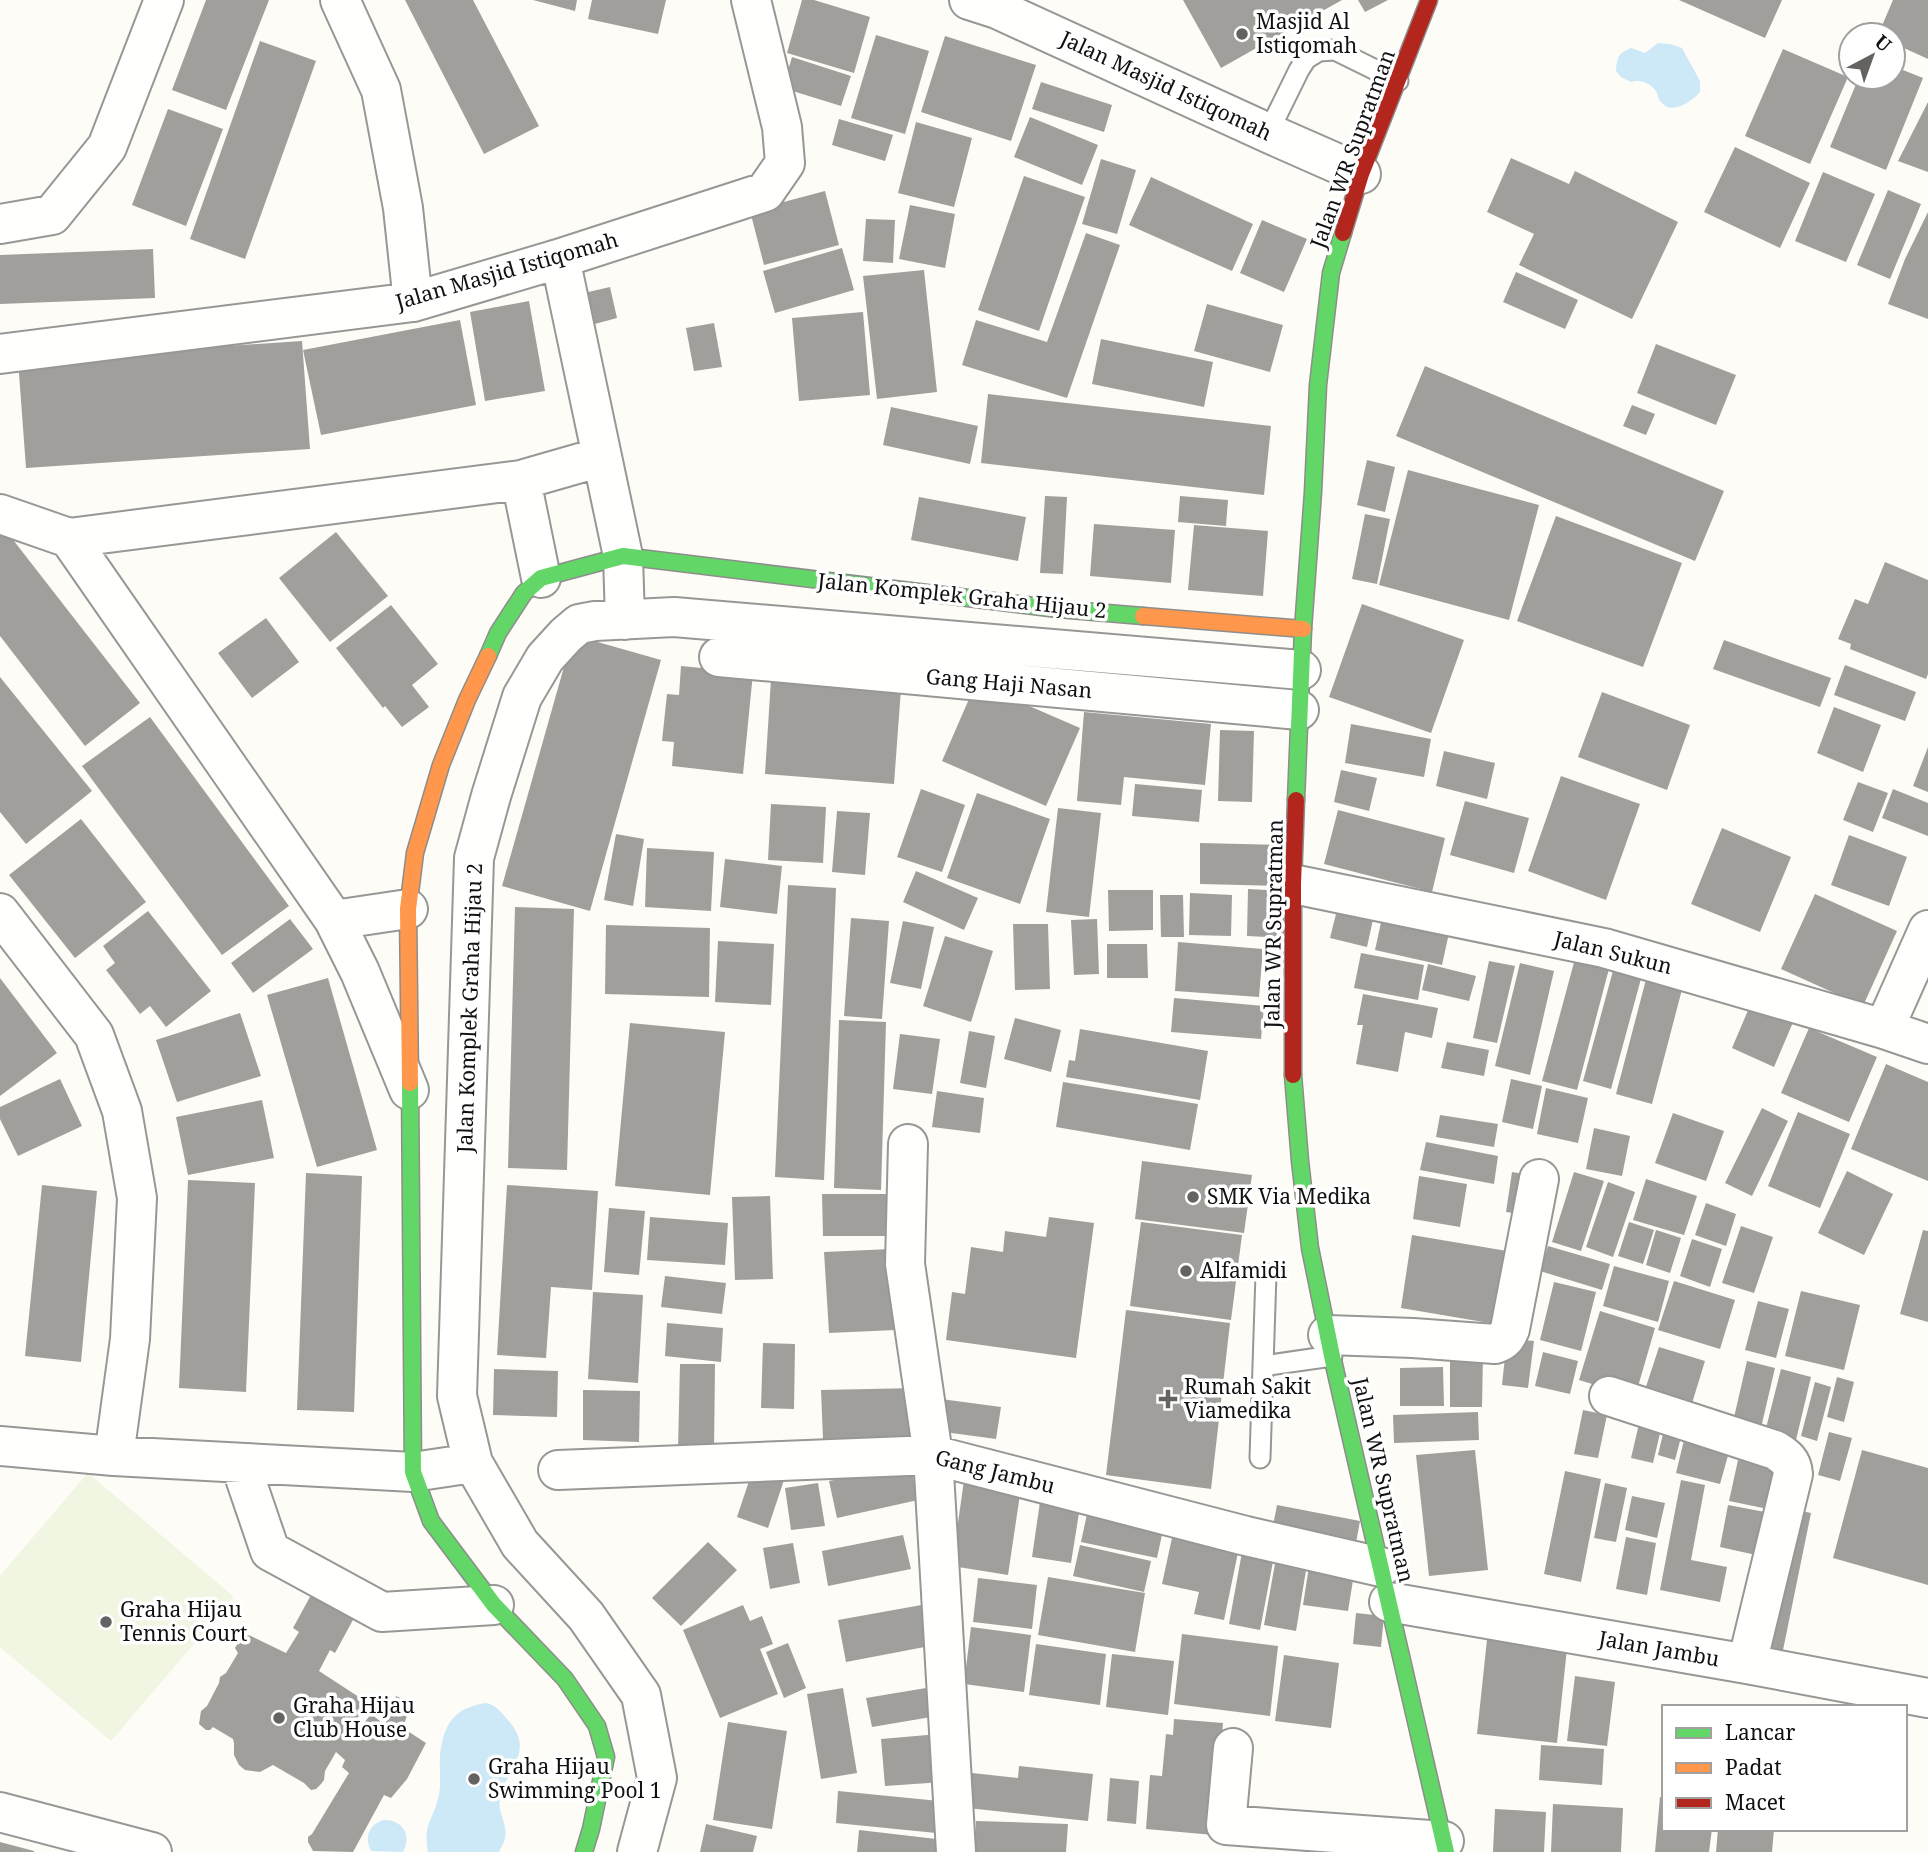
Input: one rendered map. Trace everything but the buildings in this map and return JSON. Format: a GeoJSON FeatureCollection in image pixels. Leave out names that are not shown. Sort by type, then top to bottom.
{"type":"FeatureCollection","features":[{"type":"Feature","properties":{"kind":"street"},"geometry":{"type":"LineString","coordinates":[[0,224],[52,215],[107,147],[164,0]]}},
{"type":"Feature","properties":{"kind":"street"},"geometry":{"type":"LineString","coordinates":[[340,0],[382,90],[403,208],[413,302]]}},
{"type":"Feature","properties":{"kind":"street","name":"Jalan Masjid Istiqomah"},"geometry":{"type":"LineString","coordinates":[[0,354],[413,302],[558,259],[765,192],[785,163],[782,127],[751,0]]}},
{"type":"Feature","properties":{"kind":"street","name":"Jalan WR Supratman"},"geometry":{"type":"LineString","coordinates":[[1429,0],[1362,174],[1331,273],[1318,385],[1299,710],[1293,884],[1293,1076],[1310,1248],[1445,1847]]}},
{"type":"Feature","properties":{"kind":"street","name":"Jalan Masjid Istiqomah"},"geometry":{"type":"LineString","coordinates":[[989,3],[1362,174]]}},
{"type":"Feature","properties":{"kind":"street"},"geometry":{"type":"LineString","coordinates":[[558,259],[623,556],[625,620]]}},
{"type":"Feature","properties":{"kind":"street"},"geometry":{"type":"LineString","coordinates":[[0,514],[69,538],[521,480],[601,457]]}},
{"type":"Feature","properties":{"kind":"street"},"geometry":{"type":"LineString","coordinates":[[521,480],[541,578],[524,593],[498,633],[467,700],[441,765],[415,853],[408,909],[414,1472],[431,1521],[494,1605],[565,1679],[597,1726],[606,1757],[584,1852]]}},
{"type":"Feature","properties":{"kind":"street"},"geometry":{"type":"LineString","coordinates":[[69,538],[334,919],[360,972],[409,1090]]}},
{"type":"Feature","properties":{"kind":"street","name":"Jalan Komplek Graha Hijau 2"},"geometry":{"type":"LineString","coordinates":[[541,578],[623,556],[1058,609],[1303,629]]}},
{"type":"Feature","properties":{"kind":"street","name":"Jalan Komplek Graha Hijau 2"},"geometry":{"type":"LineString","coordinates":[[637,1852],[657,1778],[641,1695],[586,1616],[520,1544],[473,1463],[457,1396],[474,858],[523,697],[545,658],[579,624],[674,617],[1301,670]]}},
{"type":"Feature","properties":{"kind":"street","name":"Gang Haji Nasan"},"geometry":{"type":"LineString","coordinates":[[719,657],[1299,710]]}},
{"type":"Feature","properties":{"kind":"street","name":"Jalan Sukun"},"geometry":{"type":"LineString","coordinates":[[1293,884],[1604,948],[1928,1044]]}},
{"type":"Feature","properties":{"kind":"street"},"geometry":{"type":"LineString","coordinates":[[334,919],[408,909]]}},
{"type":"Feature","properties":{"kind":"street"},"geometry":{"type":"LineString","coordinates":[[0,913],[94,1035],[122,1111],[137,1198],[130,1339],[114,1456]]}},
{"type":"Feature","properties":{"kind":"street"},"geometry":{"type":"LineString","coordinates":[[1884,1029],[1928,930]]}},
{"type":"Feature","properties":{"kind":"street"},"geometry":{"type":"LineString","coordinates":[[908,1144],[905,1264],[933,1455],[956,1852]]}},
{"type":"Feature","properties":{"kind":"street"},"geometry":{"type":"LineString","coordinates":[[1330,1346],[1413,1338],[1495,1344],[1502,1342],[1507,1338],[1510,1329],[1539,1179]]}},
{"type":"Feature","properties":{"kind":"street"},"geometry":{"type":"LineString","coordinates":[[1609,1396],[1775,1450],[1793,1466],[1747,1664]]}},
{"type":"Feature","properties":{"kind":"street"},"geometry":{"type":"LineString","coordinates":[[0,1446],[114,1456],[414,1472],[473,1463]]}},
{"type":"Feature","properties":{"kind":"street","name":"Gang Jambu"},"geometry":{"type":"LineString","coordinates":[[558,1470],[933,1455],[1246,1536],[1385,1584]]}},
{"type":"Feature","properties":{"kind":"street"},"geometry":{"type":"LineString","coordinates":[[240,1462],[270,1551],[382,1612],[494,1605]]}},
{"type":"Feature","properties":{"kind":"street","name":"Jalan Jambu"},"geometry":{"type":"LineString","coordinates":[[1385,1584],[1747,1664],[1927,1693]]}},
{"type":"Feature","properties":{"kind":"street"},"geometry":{"type":"LineString","coordinates":[[1233,1748],[1226,1825],[1445,1847]]}},
{"type":"Feature","properties":{"kind":"street"},"geometry":{"type":"LineString","coordinates":[[0,1812],[152,1852]]}},
{"type":"Feature","properties":{"kind":"lane"},"geometry":{"type":"LineString","coordinates":[[1268,133],[1299,70],[1306,59],[1319,51],[1335,50],[1398,81]]}},
{"type":"Feature","properties":{"kind":"lane"},"geometry":{"type":"LineString","coordinates":[[1260,1458],[1266,1274]]}},
{"type":"Feature","properties":{"kind":"lane"},"geometry":{"type":"LineString","coordinates":[[1263,1366],[1330,1346]]}},
{"type":"Feature","properties":{"kind":"green space","name":"Graha Hijau Tennis Court"},"geometry":{"type":"Polygon","coordinates":[[[88,1473],[234,1597],[111,1741],[0,1647],[0,1576],[88,1473]]]}},
{"type":"Feature","properties":{"kind":"water"},"geometry":{"type":"Polygon","coordinates":[[[1658,43],[1682,48],[1700,81],[1700,92],[1682,106],[1666,106],[1651,86],[1641,81],[1631,82],[1616,71],[1618,59],[1623,52],[1631,48],[1645,53],[1658,43]]]}},
{"type":"Feature","properties":{"kind":"water","name":"Graha Hijau Swimming Pool 1"},"geometry":{"type":"Polygon","coordinates":[[[486,1703],[503,1714],[516,1731],[519,1741],[520,1750],[500,1799],[506,1832],[504,1843],[499,1852],[428,1852],[427,1829],[439,1793],[440,1755],[444,1734],[458,1713],[486,1703]]]}},
{"type":"Feature","properties":{"kind":"water"},"geometry":{"type":"Polygon","coordinates":[[[384,1820],[396,1823],[404,1830],[406,1846],[403,1852],[371,1851],[369,1832],[384,1820]]]}},
{"type":"Feature","properties":{"kind":"traffic: fast"},"geometry":{"type":"LineString","coordinates":[[1296,800],[1318,385],[1331,273],[1343,233]]}},
{"type":"Feature","properties":{"kind":"traffic: fast"},"geometry":{"type":"LineString","coordinates":[[488,656],[498,633],[524,593],[541,578],[623,556],[1058,609],[1143,616]]}},
{"type":"Feature","properties":{"kind":"traffic: fast"},"geometry":{"type":"LineString","coordinates":[[1293,1075],[1310,1248],[1332,1356],[1446,1852]]}},
{"type":"Feature","properties":{"kind":"traffic: fast"},"geometry":{"type":"LineString","coordinates":[[410,1083],[413,1472],[431,1521],[494,1605],[565,1679],[597,1726],[606,1757],[584,1852]]}},
{"type":"Feature","properties":{"kind":"traffic: slow"},"geometry":{"type":"LineString","coordinates":[[1143,616],[1303,629]]}},
{"type":"Feature","properties":{"kind":"traffic: slow"},"geometry":{"type":"LineString","coordinates":[[410,1083],[408,909],[415,853],[441,765],[488,656]]}},
{"type":"Feature","properties":{"kind":"traffic: jam"},"geometry":{"type":"LineString","coordinates":[[1343,233],[1361,174],[1429,0]]}},
{"type":"Feature","properties":{"kind":"traffic: jam"},"geometry":{"type":"LineString","coordinates":[[1293,1075],[1296,800]]}},
{"type":"Feature","properties":{"kind":"place","name":"Masjid Al Istiqomah"},"geometry":{"type":"Point","coordinates":[1242,34]}},
{"type":"Feature","properties":{"kind":"place","name":"SMK Via Medika"},"geometry":{"type":"Point","coordinates":[1193,1197]}},
{"type":"Feature","properties":{"kind":"place","name":"Alfamidi"},"geometry":{"type":"Point","coordinates":[1186,1271]}},
{"type":"Feature","properties":{"kind":"place","name":"Rumah Sakit Viamedika"},"geometry":{"type":"Point","coordinates":[1168,1399]}},
{"type":"Feature","properties":{"kind":"place","name":"Graha Hijau Tennis Court"},"geometry":{"type":"Point","coordinates":[106,1622]}},
{"type":"Feature","properties":{"kind":"place","name":"Graha Hijau Club House"},"geometry":{"type":"Point","coordinates":[279,1718]}},
{"type":"Feature","properties":{"kind":"place","name":"Graha Hijau Swimming Pool 1"},"geometry":{"type":"Point","coordinates":[474,1779]}}]}
